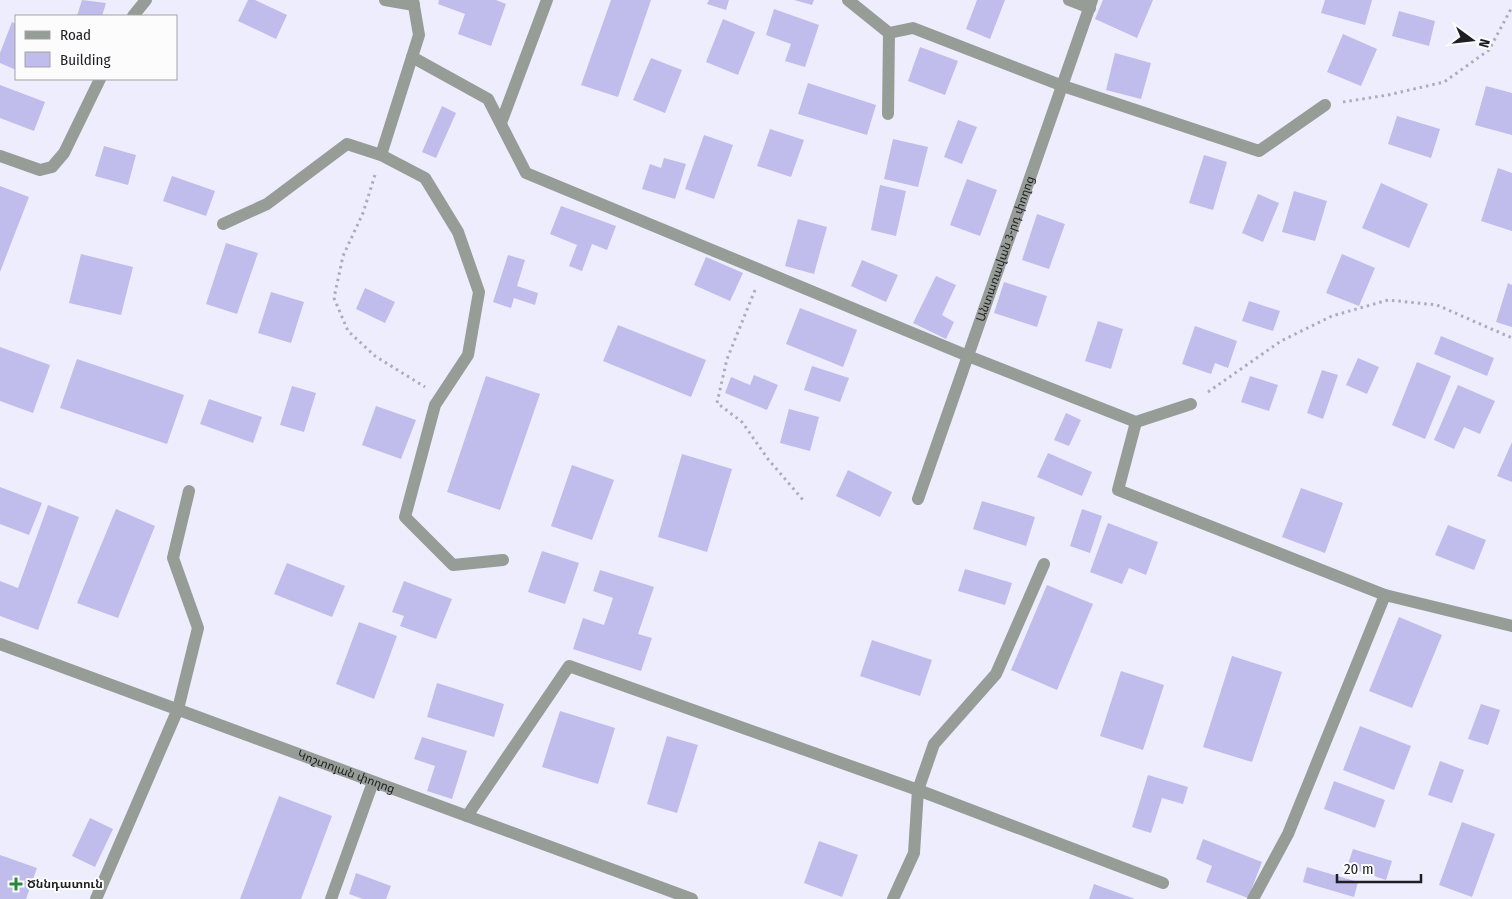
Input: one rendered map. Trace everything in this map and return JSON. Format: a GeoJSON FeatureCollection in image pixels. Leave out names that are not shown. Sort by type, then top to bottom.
{"type":"FeatureCollection","features":[{"type":"Feature","properties":{"kind":"street"},"geometry":{"type":"LineString","coordinates":[[134,15],[146,0]]}},
{"type":"Feature","properties":{"kind":"street"},"geometry":{"type":"LineString","coordinates":[[381,155],[419,35],[414,2],[384,0]]}},
{"type":"Feature","properties":{"kind":"street"},"geometry":{"type":"LineString","coordinates":[[501,123],[547,0]]}},
{"type":"Feature","properties":{"kind":"street"},"geometry":{"type":"LineString","coordinates":[[848,0],[890,33]]}},
{"type":"Feature","properties":{"kind":"street"},"geometry":{"type":"LineString","coordinates":[[1070,0],[1091,4]]}},
{"type":"Feature","properties":{"kind":"street","name":"Անտառավան 3-րդ փողոց"},"geometry":{"type":"LineString","coordinates":[[918,498],[1091,4]]}},
{"type":"Feature","properties":{"kind":"street"},"geometry":{"type":"LineString","coordinates":[[890,33],[912,28],[1063,86],[1259,151],[1325,105]]}},
{"type":"Feature","properties":{"kind":"street"},"geometry":{"type":"LineString","coordinates":[[888,114],[890,33]]}},
{"type":"Feature","properties":{"kind":"street"},"geometry":{"type":"LineString","coordinates":[[412,57],[488,100],[526,173],[968,356],[1136,422],[1191,404]]}},
{"type":"Feature","properties":{"kind":"street"},"geometry":{"type":"LineString","coordinates":[[0,156],[40,170],[52,167],[64,153],[100,80]]}},
{"type":"Feature","properties":{"kind":"street"},"geometry":{"type":"LineString","coordinates":[[223,224],[267,204],[347,144],[381,155],[425,178],[458,232],[478,292],[468,354],[435,405],[405,517],[453,565],[503,560]]}},
{"type":"Feature","properties":{"kind":"street"},"geometry":{"type":"LineString","coordinates":[[1136,422],[1118,490],[1385,595],[1512,626]]}},
{"type":"Feature","properties":{"kind":"street"},"geometry":{"type":"LineString","coordinates":[[96,899],[178,709],[198,628],[173,558],[189,491]]}},
{"type":"Feature","properties":{"kind":"street"},"geometry":{"type":"LineString","coordinates":[[893,899],[914,852],[918,790],[934,744],[996,674],[1044,564]]}},
{"type":"Feature","properties":{"kind":"street"},"geometry":{"type":"LineString","coordinates":[[1253,899],[1288,834],[1385,595]]}},
{"type":"Feature","properties":{"kind":"street","name":"Կոշտոյան փողոց"},"geometry":{"type":"LineString","coordinates":[[0,644],[692,899]]}},
{"type":"Feature","properties":{"kind":"street"},"geometry":{"type":"LineString","coordinates":[[467,816],[569,666],[918,790],[1163,883]]}},
{"type":"Feature","properties":{"kind":"street"},"geometry":{"type":"LineString","coordinates":[[330,899],[373,782]]}},
{"type":"Feature","properties":{"kind":"path"},"geometry":{"type":"LineString","coordinates":[[1325,105],[1388,95],[1444,82],[1489,50],[1512,7]]}},
{"type":"Feature","properties":{"kind":"path"},"geometry":{"type":"LineString","coordinates":[[381,155],[363,213],[343,256],[334,298],[348,331],[375,356],[411,380],[441,395]]}},
{"type":"Feature","properties":{"kind":"path"},"geometry":{"type":"LineString","coordinates":[[763,271],[727,359],[717,403],[742,422],[768,459],[803,500]]}},
{"type":"Feature","properties":{"kind":"path"},"geometry":{"type":"LineString","coordinates":[[1191,404],[1282,342],[1332,316],[1388,300],[1437,305],[1512,338]]}},
{"type":"Feature","properties":{"kind":"building"},"geometry":{"type":"Polygon","coordinates":[[[82,0],[106,3],[102,15],[77,15],[82,0]]]}},
{"type":"Feature","properties":{"kind":"building"},"geometry":{"type":"Polygon","coordinates":[[[248,0],[255,0],[287,15],[276,39],[238,21],[248,0]]]}},
{"type":"Feature","properties":{"kind":"building"},"geometry":{"type":"Polygon","coordinates":[[[439,0],[496,0],[506,4],[491,46],[458,34],[465,14],[438,4],[439,0]]]}},
{"type":"Feature","properties":{"kind":"building"},"geometry":{"type":"Polygon","coordinates":[[[611,0],[651,0],[618,97],[581,85],[611,0]]]}},
{"type":"Feature","properties":{"kind":"building"},"geometry":{"type":"Polygon","coordinates":[[[709,0],[729,0],[726,10],[707,4],[709,0]]]}},
{"type":"Feature","properties":{"kind":"building"},"geometry":{"type":"Polygon","coordinates":[[[794,0],[814,0],[812,5],[794,0]]]}},
{"type":"Feature","properties":{"kind":"building"},"geometry":{"type":"Polygon","coordinates":[[[977,0],[1005,0],[990,39],[966,29],[977,0]]]}},
{"type":"Feature","properties":{"kind":"building"},"geometry":{"type":"Polygon","coordinates":[[[1103,0],[1153,0],[1137,38],[1095,19],[1103,0]]]}},
{"type":"Feature","properties":{"kind":"building"},"geometry":{"type":"Polygon","coordinates":[[[1325,0],[1372,0],[1365,25],[1321,13],[1325,0]]]}},
{"type":"Feature","properties":{"kind":"building"},"geometry":{"type":"Polygon","coordinates":[[[774,9],[819,25],[805,67],[785,61],[791,44],[766,35],[774,9]]]}},
{"type":"Feature","properties":{"kind":"building"},"geometry":{"type":"Polygon","coordinates":[[[1399,11],[1435,21],[1429,46],[1392,36],[1399,11]]]}},
{"type":"Feature","properties":{"kind":"building"},"geometry":{"type":"Polygon","coordinates":[[[723,19],[755,32],[738,75],[706,62],[723,19]]]}},
{"type":"Feature","properties":{"kind":"building"},"geometry":{"type":"Polygon","coordinates":[[[12,22],[15,24],[15,70],[0,63],[0,53],[12,22]]]}},
{"type":"Feature","properties":{"kind":"building"},"geometry":{"type":"Polygon","coordinates":[[[1343,34],[1377,49],[1361,86],[1327,72],[1343,34]]]}},
{"type":"Feature","properties":{"kind":"building"},"geometry":{"type":"Polygon","coordinates":[[[920,47],[958,61],[945,95],[908,81],[920,47]]]}},
{"type":"Feature","properties":{"kind":"building"},"geometry":{"type":"Polygon","coordinates":[[[1115,53],[1151,63],[1141,99],[1106,90],[1115,53]]]}},
{"type":"Feature","properties":{"kind":"building"},"geometry":{"type":"Polygon","coordinates":[[[651,58],[682,70],[665,113],[633,100],[651,58]]]}},
{"type":"Feature","properties":{"kind":"building"},"geometry":{"type":"Polygon","coordinates":[[[808,83],[876,105],[867,135],[798,114],[808,83]]]}},
{"type":"Feature","properties":{"kind":"building"},"geometry":{"type":"Polygon","coordinates":[[[0,85],[45,102],[34,131],[0,118],[0,85]]]}},
{"type":"Feature","properties":{"kind":"building"},"geometry":{"type":"Polygon","coordinates":[[[1486,86],[1512,93],[1512,135],[1475,125],[1486,86]]]}},
{"type":"Feature","properties":{"kind":"building"},"geometry":{"type":"Polygon","coordinates":[[[442,106],[456,113],[436,158],[422,152],[442,106]]]}},
{"type":"Feature","properties":{"kind":"building"},"geometry":{"type":"Polygon","coordinates":[[[1397,116],[1440,129],[1431,158],[1388,144],[1397,116]]]}},
{"type":"Feature","properties":{"kind":"building"},"geometry":{"type":"Polygon","coordinates":[[[958,120],[977,127],[962,164],[944,157],[958,120]]]}},
{"type":"Feature","properties":{"kind":"building"},"geometry":{"type":"Polygon","coordinates":[[[770,129],[804,140],[791,177],[757,166],[770,129]]]}},
{"type":"Feature","properties":{"kind":"building"},"geometry":{"type":"Polygon","coordinates":[[[704,135],[733,145],[714,199],[685,189],[704,135]]]}},
{"type":"Feature","properties":{"kind":"building"},"geometry":{"type":"Polygon","coordinates":[[[893,139],[928,147],[918,187],[884,179],[893,139]]]}},
{"type":"Feature","properties":{"kind":"building"},"geometry":{"type":"Polygon","coordinates":[[[104,146],[136,155],[128,185],[95,176],[104,146]]]}},
{"type":"Feature","properties":{"kind":"building"},"geometry":{"type":"Polygon","coordinates":[[[1204,155],[1227,162],[1213,210],[1189,203],[1204,155]]]}},
{"type":"Feature","properties":{"kind":"building"},"geometry":{"type":"Polygon","coordinates":[[[664,158],[686,164],[675,199],[642,189],[650,164],[661,168],[664,158]]]}},
{"type":"Feature","properties":{"kind":"building"},"geometry":{"type":"Polygon","coordinates":[[[1498,168],[1512,173],[1512,231],[1481,221],[1498,168]]]}},
{"type":"Feature","properties":{"kind":"building"},"geometry":{"type":"Polygon","coordinates":[[[172,176],[215,191],[206,216],[163,201],[172,176]]]}},
{"type":"Feature","properties":{"kind":"building"},"geometry":{"type":"Polygon","coordinates":[[[967,179],[997,190],[980,236],[950,225],[967,179]]]}},
{"type":"Feature","properties":{"kind":"building"},"geometry":{"type":"Polygon","coordinates":[[[1381,183],[1428,204],[1409,248],[1362,228],[1381,183]]]}},
{"type":"Feature","properties":{"kind":"building"},"geometry":{"type":"Polygon","coordinates":[[[880,185],[906,191],[896,236],[871,230],[880,185]]]}},
{"type":"Feature","properties":{"kind":"building"},"geometry":{"type":"Polygon","coordinates":[[[0,186],[29,197],[0,272],[0,186]]]}},
{"type":"Feature","properties":{"kind":"building"},"geometry":{"type":"Polygon","coordinates":[[[1294,191],[1327,201],[1315,241],[1282,232],[1294,191]]]}},
{"type":"Feature","properties":{"kind":"building"},"geometry":{"type":"Polygon","coordinates":[[[1258,194],[1279,203],[1263,242],[1242,233],[1258,194]]]}},
{"type":"Feature","properties":{"kind":"building"},"geometry":{"type":"Polygon","coordinates":[[[561,206],[616,226],[607,250],[592,244],[582,271],[569,266],[577,245],[550,234],[561,206]]]}},
{"type":"Feature","properties":{"kind":"building"},"geometry":{"type":"Polygon","coordinates":[[[1037,214],[1065,224],[1049,269],[1022,260],[1037,214]]]}},
{"type":"Feature","properties":{"kind":"building"},"geometry":{"type":"Polygon","coordinates":[[[798,219],[827,227],[814,274],[785,266],[798,219]]]}},
{"type":"Feature","properties":{"kind":"building"},"geometry":{"type":"Polygon","coordinates":[[[226,243],[258,253],[237,314],[206,304],[226,243]]]}},
{"type":"Feature","properties":{"kind":"building"},"geometry":{"type":"Polygon","coordinates":[[[81,254],[133,267],[121,315],[69,303],[81,254]]]}},
{"type":"Feature","properties":{"kind":"building"},"geometry":{"type":"Polygon","coordinates":[[[1342,254],[1375,268],[1359,306],[1326,293],[1342,254]]]}},
{"type":"Feature","properties":{"kind":"building"},"geometry":{"type":"Polygon","coordinates":[[[508,255],[525,260],[517,286],[538,293],[535,305],[514,298],[511,308],[493,302],[508,255]]]}},
{"type":"Feature","properties":{"kind":"building"},"geometry":{"type":"Polygon","coordinates":[[[706,257],[743,273],[730,301],[694,285],[706,257]]]}},
{"type":"Feature","properties":{"kind":"building"},"geometry":{"type":"Polygon","coordinates":[[[862,260],[898,275],[886,302],[851,286],[862,260]]]}},
{"type":"Feature","properties":{"kind":"building"},"geometry":{"type":"Polygon","coordinates":[[[936,276],[956,285],[942,315],[954,322],[946,339],[913,323],[936,276]]]}},
{"type":"Feature","properties":{"kind":"building"},"geometry":{"type":"Polygon","coordinates":[[[1004,282],[1047,296],[1037,327],[994,313],[1004,282]]]}},
{"type":"Feature","properties":{"kind":"building"},"geometry":{"type":"Polygon","coordinates":[[[1508,283],[1512,285],[1512,327],[1496,322],[1508,283]]]}},
{"type":"Feature","properties":{"kind":"building"},"geometry":{"type":"Polygon","coordinates":[[[365,288],[395,302],[385,323],[356,309],[365,288]]]}},
{"type":"Feature","properties":{"kind":"building"},"geometry":{"type":"Polygon","coordinates":[[[271,292],[304,302],[291,343],[258,333],[271,292]]]}},
{"type":"Feature","properties":{"kind":"building"},"geometry":{"type":"Polygon","coordinates":[[[1249,301],[1280,311],[1273,331],[1242,321],[1249,301]]]}},
{"type":"Feature","properties":{"kind":"building"},"geometry":{"type":"Polygon","coordinates":[[[800,308],[857,330],[843,367],[786,344],[800,308]]]}},
{"type":"Feature","properties":{"kind":"building"},"geometry":{"type":"Polygon","coordinates":[[[1098,321],[1123,329],[1111,369],[1085,361],[1098,321]]]}},
{"type":"Feature","properties":{"kind":"building"},"geometry":{"type":"Polygon","coordinates":[[[618,325],[706,360],[691,397],[603,361],[618,325]]]}},
{"type":"Feature","properties":{"kind":"building"},"geometry":{"type":"Polygon","coordinates":[[[1195,326],[1237,341],[1228,368],[1215,363],[1211,374],[1182,364],[1195,326]]]}},
{"type":"Feature","properties":{"kind":"building"},"geometry":{"type":"Polygon","coordinates":[[[1441,336],[1494,358],[1487,376],[1434,354],[1441,336]]]}},
{"type":"Feature","properties":{"kind":"building"},"geometry":{"type":"Polygon","coordinates":[[[0,347],[50,365],[33,413],[0,401],[0,347]]]}},
{"type":"Feature","properties":{"kind":"building"},"geometry":{"type":"Polygon","coordinates":[[[1358,358],[1379,367],[1367,394],[1346,385],[1358,358]]]}},
{"type":"Feature","properties":{"kind":"building"},"geometry":{"type":"Polygon","coordinates":[[[77,359],[184,395],[167,444],[60,408],[77,359]]]}},
{"type":"Feature","properties":{"kind":"building"},"geometry":{"type":"Polygon","coordinates":[[[1417,362],[1451,376],[1425,439],[1392,425],[1417,362]]]}},
{"type":"Feature","properties":{"kind":"building"},"geometry":{"type":"Polygon","coordinates":[[[812,366],[849,378],[840,402],[804,390],[812,366]]]}},
{"type":"Feature","properties":{"kind":"building"},"geometry":{"type":"Polygon","coordinates":[[[1322,370],[1338,375],[1323,419],[1307,413],[1322,370]]]}},
{"type":"Feature","properties":{"kind":"building"},"geometry":{"type":"Polygon","coordinates":[[[754,375],[778,385],[767,410],[725,393],[731,377],[750,385],[754,375]]]}},
{"type":"Feature","properties":{"kind":"building"},"geometry":{"type":"Polygon","coordinates":[[[486,376],[540,394],[500,510],[447,492],[486,376]]]}},
{"type":"Feature","properties":{"kind":"building"},"geometry":{"type":"Polygon","coordinates":[[[1250,376],[1278,385],[1269,411],[1241,402],[1250,376]]]}},
{"type":"Feature","properties":{"kind":"building"},"geometry":{"type":"Polygon","coordinates":[[[1458,385],[1495,401],[1480,434],[1464,427],[1454,449],[1434,440],[1458,385]]]}},
{"type":"Feature","properties":{"kind":"building"},"geometry":{"type":"Polygon","coordinates":[[[292,386],[316,393],[304,432],[280,425],[292,386]]]}},
{"type":"Feature","properties":{"kind":"building"},"geometry":{"type":"Polygon","coordinates":[[[209,399],[262,417],[253,443],[200,424],[209,399]]]}},
{"type":"Feature","properties":{"kind":"building"},"geometry":{"type":"Polygon","coordinates":[[[376,406],[416,420],[401,459],[362,445],[376,406]]]}},
{"type":"Feature","properties":{"kind":"building"},"geometry":{"type":"Polygon","coordinates":[[[789,409],[819,417],[810,451],[780,443],[789,409]]]}},
{"type":"Feature","properties":{"kind":"building"},"geometry":{"type":"Polygon","coordinates":[[[1066,413],[1081,420],[1069,446],[1054,440],[1066,413]]]}},
{"type":"Feature","properties":{"kind":"building"},"geometry":{"type":"Polygon","coordinates":[[[1512,442],[1512,482],[1497,476],[1512,442]]]}},
{"type":"Feature","properties":{"kind":"building"},"geometry":{"type":"Polygon","coordinates":[[[1048,453],[1092,472],[1082,496],[1037,477],[1048,453]]]}},
{"type":"Feature","properties":{"kind":"building"},"geometry":{"type":"Polygon","coordinates":[[[682,454],[732,469],[707,552],[658,537],[682,454]]]}},
{"type":"Feature","properties":{"kind":"building"},"geometry":{"type":"Polygon","coordinates":[[[572,465],[614,480],[592,540],[551,526],[572,465]]]}},
{"type":"Feature","properties":{"kind":"building"},"geometry":{"type":"Polygon","coordinates":[[[848,470],[892,492],[880,517],[836,496],[848,470]]]}},
{"type":"Feature","properties":{"kind":"building"},"geometry":{"type":"Polygon","coordinates":[[[0,487],[42,503],[29,535],[0,524],[0,487]]]}},
{"type":"Feature","properties":{"kind":"building"},"geometry":{"type":"Polygon","coordinates":[[[1301,488],[1343,503],[1325,553],[1282,537],[1301,488]]]}},
{"type":"Feature","properties":{"kind":"building"},"geometry":{"type":"Polygon","coordinates":[[[982,501],[1035,517],[1026,546],[973,529],[982,501]]]}},
{"type":"Feature","properties":{"kind":"building"},"geometry":{"type":"Polygon","coordinates":[[[48,505],[79,517],[38,630],[0,616],[0,581],[18,588],[48,505]]]}},
{"type":"Feature","properties":{"kind":"building"},"geometry":{"type":"Polygon","coordinates":[[[116,509],[155,526],[118,618],[77,603],[116,509]]]}},
{"type":"Feature","properties":{"kind":"building"},"geometry":{"type":"Polygon","coordinates":[[[1082,509],[1102,516],[1090,553],[1070,546],[1082,509]]]}},
{"type":"Feature","properties":{"kind":"building"},"geometry":{"type":"Polygon","coordinates":[[[1108,523],[1158,542],[1146,575],[1129,568],[1122,584],[1090,572],[1108,523]]]}},
{"type":"Feature","properties":{"kind":"building"},"geometry":{"type":"Polygon","coordinates":[[[1448,525],[1486,540],[1474,570],[1435,555],[1448,525]]]}},
{"type":"Feature","properties":{"kind":"building"},"geometry":{"type":"Polygon","coordinates":[[[542,551],[579,563],[565,604],[528,592],[542,551]]]}},
{"type":"Feature","properties":{"kind":"building"},"geometry":{"type":"Polygon","coordinates":[[[287,563],[345,586],[332,617],[274,594],[287,563]]]}},
{"type":"Feature","properties":{"kind":"building"},"geometry":{"type":"Polygon","coordinates":[[[965,569],[1012,583],[1005,605],[958,591],[965,569]]]}},
{"type":"Feature","properties":{"kind":"building"},"geometry":{"type":"Polygon","coordinates":[[[600,570],[654,587],[638,634],[652,638],[641,671],[573,649],[583,618],[604,625],[613,598],[593,591],[600,570]]]}},
{"type":"Feature","properties":{"kind":"building"},"geometry":{"type":"Polygon","coordinates":[[[404,581],[452,599],[436,639],[400,626],[404,616],[392,612],[404,581]]]}},
{"type":"Feature","properties":{"kind":"building"},"geometry":{"type":"Polygon","coordinates":[[[1047,585],[1093,604],[1057,690],[1011,670],[1047,585]]]}},
{"type":"Feature","properties":{"kind":"building"},"geometry":{"type":"Polygon","coordinates":[[[1399,617],[1442,635],[1412,708],[1369,691],[1399,617]]]}},
{"type":"Feature","properties":{"kind":"building"},"geometry":{"type":"Polygon","coordinates":[[[359,622],[397,636],[374,699],[336,684],[359,622]]]}},
{"type":"Feature","properties":{"kind":"building"},"geometry":{"type":"Polygon","coordinates":[[[872,640],[932,660],[920,696],[860,676],[872,640]]]}},
{"type":"Feature","properties":{"kind":"building"},"geometry":{"type":"Polygon","coordinates":[[[1232,656],[1282,672],[1252,762],[1203,747],[1232,656]]]}},
{"type":"Feature","properties":{"kind":"building"},"geometry":{"type":"Polygon","coordinates":[[[1121,671],[1164,685],[1143,750],[1100,736],[1121,671]]]}},
{"type":"Feature","properties":{"kind":"building"},"geometry":{"type":"Polygon","coordinates":[[[437,683],[504,704],[494,737],[427,717],[437,683]]]}},
{"type":"Feature","properties":{"kind":"building"},"geometry":{"type":"Polygon","coordinates":[[[1481,704],[1500,710],[1488,745],[1468,739],[1481,704]]]}},
{"type":"Feature","properties":{"kind":"building"},"geometry":{"type":"Polygon","coordinates":[[[560,711],[615,728],[598,784],[542,767],[560,711]]]}},
{"type":"Feature","properties":{"kind":"building"},"geometry":{"type":"Polygon","coordinates":[[[1360,726],[1411,746],[1394,790],[1343,770],[1360,726]]]}},
{"type":"Feature","properties":{"kind":"building"},"geometry":{"type":"Polygon","coordinates":[[[667,736],[698,745],[677,813],[647,804],[667,736]]]}},
{"type":"Feature","properties":{"kind":"building"},"geometry":{"type":"Polygon","coordinates":[[[422,737],[467,751],[452,799],[427,791],[435,766],[414,759],[422,737]]]}},
{"type":"Feature","properties":{"kind":"building"},"geometry":{"type":"Polygon","coordinates":[[[1440,761],[1464,770],[1452,803],[1428,795],[1440,761]]]}},
{"type":"Feature","properties":{"kind":"building"},"geometry":{"type":"Polygon","coordinates":[[[1148,775],[1188,787],[1183,804],[1162,798],[1151,833],[1132,827],[1148,775]]]}},
{"type":"Feature","properties":{"kind":"building"},"geometry":{"type":"Polygon","coordinates":[[[1334,781],[1385,800],[1375,828],[1324,809],[1334,781]]]}},
{"type":"Feature","properties":{"kind":"building"},"geometry":{"type":"Polygon","coordinates":[[[279,796],[332,816],[301,899],[240,899],[279,796]]]}},
{"type":"Feature","properties":{"kind":"building"},"geometry":{"type":"Polygon","coordinates":[[[90,818],[113,829],[95,867],[72,856],[90,818]]]}},
{"type":"Feature","properties":{"kind":"building"},"geometry":{"type":"Polygon","coordinates":[[[1462,822],[1495,834],[1472,897],[1439,885],[1462,822]]]}},
{"type":"Feature","properties":{"kind":"building"},"geometry":{"type":"Polygon","coordinates":[[[1203,839],[1262,862],[1248,898],[1206,882],[1212,866],[1196,859],[1203,839]]]}},
{"type":"Feature","properties":{"kind":"building"},"geometry":{"type":"Polygon","coordinates":[[[819,841],[858,855],[842,897],[804,883],[819,841]]]}},
{"type":"Feature","properties":{"kind":"building"},"geometry":{"type":"Polygon","coordinates":[[[1353,849],[1392,861],[1386,880],[1347,867],[1353,849]]]}},
{"type":"Feature","properties":{"kind":"building","name":"Ծննդատուն"},"geometry":{"type":"Polygon","coordinates":[[[0,855],[37,868],[26,899],[0,899],[0,855]]]}},
{"type":"Feature","properties":{"kind":"building"},"geometry":{"type":"Polygon","coordinates":[[[1307,867],[1358,882],[1354,897],[1303,882],[1307,867]]]}},
{"type":"Feature","properties":{"kind":"building"},"geometry":{"type":"Polygon","coordinates":[[[356,873],[391,886],[386,899],[363,899],[349,894],[356,873]]]}},
{"type":"Feature","properties":{"kind":"building"},"geometry":{"type":"Polygon","coordinates":[[[1094,884],[1135,899],[1089,899],[1094,884]]]}},
{"type":"Feature","properties":{"kind":"place","name":"Ծննդատուն"},"geometry":{"type":"Point","coordinates":[16,884]}}]}
